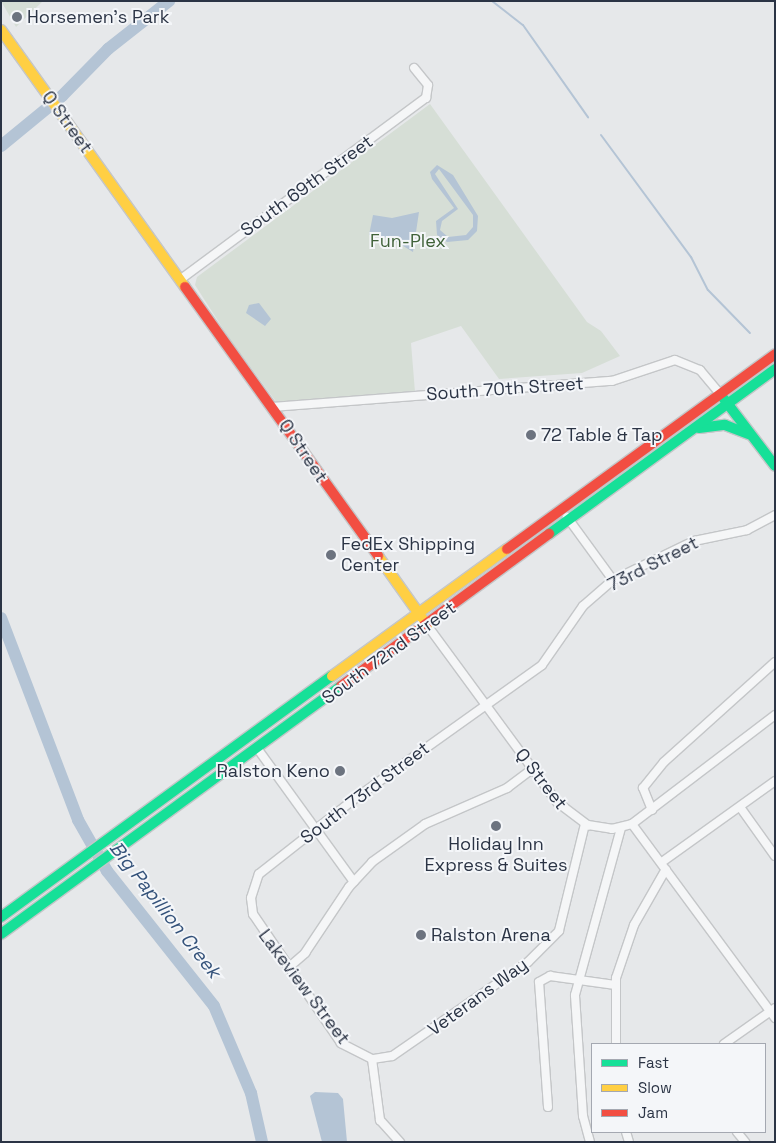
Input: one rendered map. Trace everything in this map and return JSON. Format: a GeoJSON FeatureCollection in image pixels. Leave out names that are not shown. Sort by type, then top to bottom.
{"type":"FeatureCollection","features":[{"type":"Feature","properties":{"kind":"main road","name":"Q Street"},"geometry":{"type":"LineString","coordinates":[[1,30],[427,625]]}},
{"type":"Feature","properties":{"kind":"main road","name":"South 72nd Street"},"geometry":{"type":"LineString","coordinates":[[1,917],[775,354]]}},
{"type":"Feature","properties":{"kind":"main road","name":"South 72nd Street"},"geometry":{"type":"LineString","coordinates":[[1,934],[126,841],[427,625],[775,369]]}},
{"type":"Feature","properties":{"kind":"main road"},"geometry":{"type":"LineString","coordinates":[[720,394],[775,466]]}},
{"type":"Feature","properties":{"kind":"main road"},"geometry":{"type":"LineString","coordinates":[[694,429],[725,425],[749,434]]}},
{"type":"Feature","properties":{"kind":"main road"},"geometry":{"type":"LineString","coordinates":[[257,748],[259,740],[291,715],[298,702]]}},
{"type":"Feature","properties":{"kind":"street","name":"South 69th Street"},"geometry":{"type":"LineString","coordinates":[[181,279],[426,98],[429,90],[414,68]]}},
{"type":"Feature","properties":{"kind":"street","name":"South 70th Street"},"geometry":{"type":"LineString","coordinates":[[272,407],[612,381],[675,360],[700,370],[720,394]]}},
{"type":"Feature","properties":{"kind":"street"},"geometry":{"type":"LineString","coordinates":[[562,510],[613,580]]}},
{"type":"Feature","properties":{"kind":"street","name":"73rd Street"},"geometry":{"type":"LineString","coordinates":[[485,705],[552,654],[583,606],[613,580],[694,540],[747,530],[775,515]]}},
{"type":"Feature","properties":{"kind":"street","name":"Q Street"},"geometry":{"type":"LineString","coordinates":[[427,625],[564,810],[585,824],[621,828],[632,824],[775,715]]}},
{"type":"Feature","properties":{"kind":"street"},"geometry":{"type":"LineString","coordinates":[[652,810],[644,788],[664,762],[775,662]]}},
{"type":"Feature","properties":{"kind":"street","name":"South 73rd Street"},"geometry":{"type":"LineString","coordinates":[[253,887],[259,874],[315,830],[485,705]]}},
{"type":"Feature","properties":{"kind":"street"},"geometry":{"type":"LineString","coordinates":[[257,748],[354,882]]}},
{"type":"Feature","properties":{"kind":"street"},"geometry":{"type":"LineString","coordinates":[[288,968],[305,952],[354,882],[372,862],[425,824],[507,788],[532,769]]}},
{"type":"Feature","properties":{"kind":"street"},"geometry":{"type":"LineString","coordinates":[[662,862],[775,781]]}},
{"type":"Feature","properties":{"kind":"street"},"geometry":{"type":"LineString","coordinates":[[740,807],[775,856]]}},
{"type":"Feature","properties":{"kind":"street","name":"Veterans Way"},"geometry":{"type":"LineString","coordinates":[[372,1059],[412,1045],[528,962],[552,940],[559,932],[585,824]]}},
{"type":"Feature","properties":{"kind":"street"},"geometry":{"type":"LineString","coordinates":[[632,824],[773,1012],[726,1043]]}},
{"type":"Feature","properties":{"kind":"street"},"geometry":{"type":"LineString","coordinates":[[590,1142],[576,1026],[578,978],[621,828]]}},
{"type":"Feature","properties":{"kind":"street"},"geometry":{"type":"LineString","coordinates":[[616,1043],[615,984],[634,924],[666,869]]}},
{"type":"Feature","properties":{"kind":"street","name":"Lakeview Street"},"geometry":{"type":"LineString","coordinates":[[253,887],[253,914],[288,968],[341,1043],[372,1059]]}},
{"type":"Feature","properties":{"kind":"street"},"geometry":{"type":"LineString","coordinates":[[548,1107],[540,982],[550,976],[615,984]]}},
{"type":"Feature","properties":{"kind":"street"},"geometry":{"type":"LineString","coordinates":[[372,1059],[380,1120],[387,1132],[400,1142]]}},
{"type":"Feature","properties":{"kind":"green space","name":"Horsemen's Park"},"geometry":{"type":"Polygon","coordinates":[[[1,1],[43,1],[16,27],[1,1]]]}},
{"type":"Feature","properties":{"kind":"green space","name":"Fun-Plex"},"geometry":{"type":"Polygon","coordinates":[[[430,104],[587,322],[601,331],[620,356],[582,373],[499,379],[461,326],[411,343],[415,392],[277,403],[229,338],[195,285],[197,277],[430,104]]]}},
{"type":"Feature","properties":{"kind":"water"},"geometry":{"type":"Polygon","coordinates":[[[437,165],[453,175],[478,216],[477,231],[468,240],[447,242],[437,235],[436,221],[454,208],[432,179],[430,172],[437,165]],[[439,169],[435,174],[458,209],[442,221],[440,230],[448,237],[466,235],[473,227],[473,215],[439,169]]]}},
{"type":"Feature","properties":{"kind":"water"},"geometry":{"type":"Polygon","coordinates":[[[419,212],[413,252],[390,238],[369,235],[373,215],[392,218],[419,212]]]}},
{"type":"Feature","properties":{"kind":"water"},"geometry":{"type":"Polygon","coordinates":[[[259,303],[271,319],[265,326],[246,313],[249,305],[259,303]]]}},
{"type":"Feature","properties":{"kind":"water"},"geometry":{"type":"Polygon","coordinates":[[[315,1092],[338,1093],[343,1099],[347,1142],[322,1142],[310,1096],[315,1092]]]}},
{"type":"Feature","properties":{"kind":"waterway","name":"Big Papillion Creek"},"geometry":{"type":"LineString","coordinates":[[1,146],[62,96],[108,49],[169,1]]}},
{"type":"Feature","properties":{"kind":"waterway"},"geometry":{"type":"LineString","coordinates":[[492,1],[523,25],[588,117]]}},
{"type":"Feature","properties":{"kind":"waterway"},"geometry":{"type":"LineString","coordinates":[[601,135],[691,257],[708,290],[750,333]]}},
{"type":"Feature","properties":{"kind":"waterway","name":"Big Papillion Creek"},"geometry":{"type":"LineString","coordinates":[[1,618],[78,820],[107,871],[214,1006],[251,1093],[262,1142]]}},
{"type":"Feature","properties":{"kind":"traffic: fast"},"geometry":{"type":"LineString","coordinates":[[549,534],[775,369]]}},
{"type":"Feature","properties":{"kind":"traffic: fast"},"geometry":{"type":"LineString","coordinates":[[724,399],[775,466]]}},
{"type":"Feature","properties":{"kind":"traffic: fast"},"geometry":{"type":"LineString","coordinates":[[699,428],[725,425],[749,434]]}},
{"type":"Feature","properties":{"kind":"traffic: fast"},"geometry":{"type":"LineString","coordinates":[[1,917],[332,676]]}},
{"type":"Feature","properties":{"kind":"traffic: fast"},"geometry":{"type":"LineString","coordinates":[[1,934],[341,686]]}},
{"type":"Feature","properties":{"kind":"traffic: slow"},"geometry":{"type":"LineString","coordinates":[[1,30],[185,287]]}},
{"type":"Feature","properties":{"kind":"traffic: slow"},"geometry":{"type":"LineString","coordinates":[[332,676],[507,549]]}},
{"type":"Feature","properties":{"kind":"traffic: slow"},"geometry":{"type":"LineString","coordinates":[[378,556],[427,625]]}},
{"type":"Feature","properties":{"kind":"traffic: jam"},"geometry":{"type":"LineString","coordinates":[[185,287],[378,556]]}},
{"type":"Feature","properties":{"kind":"traffic: jam"},"geometry":{"type":"LineString","coordinates":[[507,549],[775,354]]}},
{"type":"Feature","properties":{"kind":"traffic: jam"},"geometry":{"type":"LineString","coordinates":[[341,686],[549,534]]}},
{"type":"Feature","properties":{"kind":"place","name":"Horsemen's Park"},"geometry":{"type":"Point","coordinates":[17,17]}},
{"type":"Feature","properties":{"kind":"place","name":"72 Table & Tap"},"geometry":{"type":"Point","coordinates":[531,435]}},
{"type":"Feature","properties":{"kind":"place","name":"FedEx Shipping Center"},"geometry":{"type":"Point","coordinates":[331,555]}},
{"type":"Feature","properties":{"kind":"place","name":"Ralston Keno"},"geometry":{"type":"Point","coordinates":[340,771]}},
{"type":"Feature","properties":{"kind":"place","name":"Holiday Inn Express & Suites"},"geometry":{"type":"Point","coordinates":[496,826]}},
{"type":"Feature","properties":{"kind":"place","name":"Ralston Arena"},"geometry":{"type":"Point","coordinates":[421,935]}}]}
